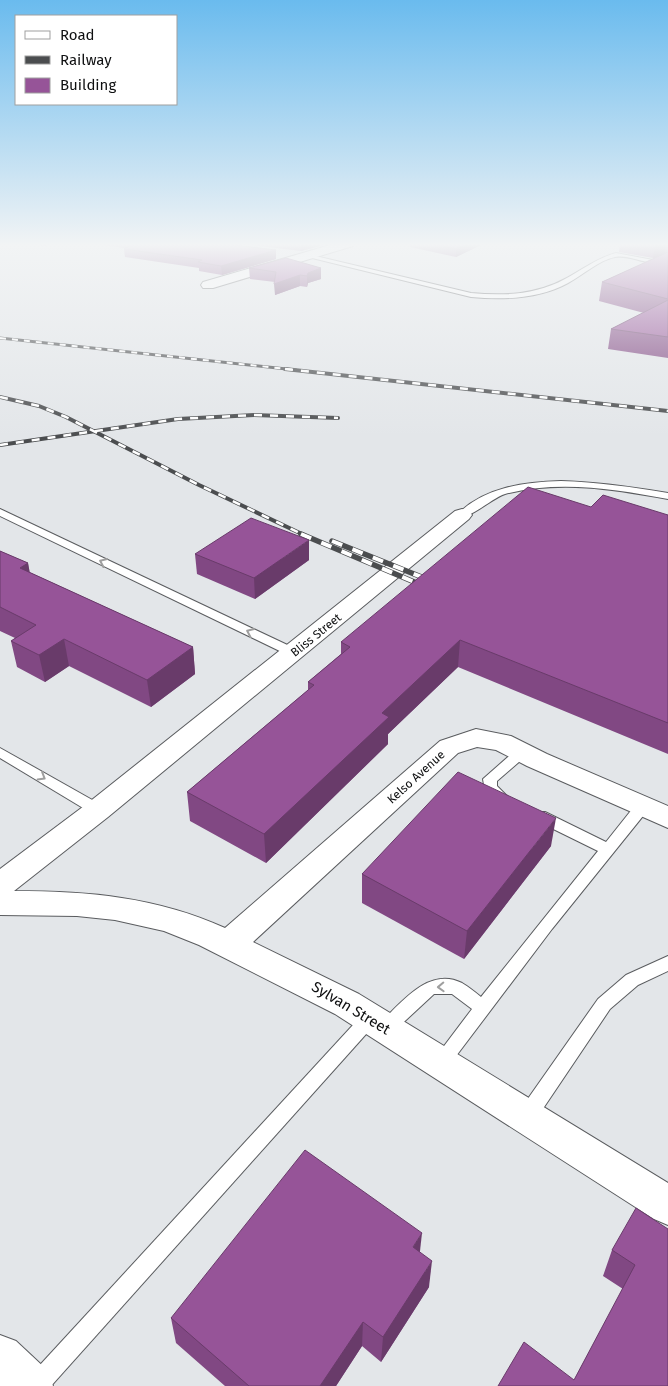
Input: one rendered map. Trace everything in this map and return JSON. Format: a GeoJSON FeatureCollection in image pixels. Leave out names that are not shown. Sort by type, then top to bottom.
{"type":"FeatureCollection","features":[{"type":"Feature","properties":{"kind":"street","name":"Bliss Street"},"geometry":{"type":"LineString","coordinates":[[0,884],[98,810],[462,515]]}},
{"type":"Feature","properties":{"kind":"street","name":"Kelso Avenue"},"geometry":{"type":"LineString","coordinates":[[229,944],[449,747],[476,738],[502,742],[668,818]]}},
{"type":"Feature","properties":{"kind":"street","name":"Sylvan Street"},"geometry":{"type":"LineString","coordinates":[[0,903],[63,904],[128,910],[175,922],[229,944],[294,975],[378,1023],[668,1205]]}},
{"type":"Feature","properties":{"kind":"street"},"geometry":{"type":"LineString","coordinates":[[0,1356],[31,1386]]}},
{"type":"Feature","properties":{"kind":"lane","name":"Bliss Street"},"geometry":{"type":"LineString","coordinates":[[462,515],[497,493],[532,485],[574,484],[624,488],[668,496]]}},
{"type":"Feature","properties":{"kind":"lane"},"geometry":{"type":"LineString","coordinates":[[0,512],[294,652]]}},
{"type":"Feature","properties":{"kind":"lane"},"geometry":{"type":"LineString","coordinates":[[0,752],[98,810]]}},
{"type":"Feature","properties":{"kind":"lane"},"geometry":{"type":"LineString","coordinates":[[522,752],[490,779],[490,788],[498,796],[608,849]]}},
{"type":"Feature","properties":{"kind":"lane"},"geometry":{"type":"LineString","coordinates":[[441,1063],[546,925],[642,807]]}},
{"type":"Feature","properties":{"kind":"lane"},"geometry":{"type":"LineString","coordinates":[[526,1116],[604,1004],[632,980],[668,963]]}},
{"type":"Feature","properties":{"kind":"lane"},"geometry":{"type":"LineString","coordinates":[[36,1386],[378,1023],[430,988],[442,986],[456,988],[483,1007]]}},
{"type":"Feature","properties":{"kind":"building"},"geometry":{"type":"Polygon","coordinates":[[[653,308],[668,308],[668,337],[611,329],[653,308]]]}},
{"type":"Feature","properties":{"kind":"building"},"geometry":{"type":"Polygon","coordinates":[[[528,487],[591,507],[603,495],[668,515],[668,723],[460,640],[382,713],[389,717],[264,834],[187,792],[314,685],[308,682],[350,647],[341,642],[528,487]]]}},
{"type":"Feature","properties":{"kind":"building"},"geometry":{"type":"Polygon","coordinates":[[[251,518],[309,540],[254,578],[195,554],[251,518]]]}},
{"type":"Feature","properties":{"kind":"building"},"geometry":{"type":"Polygon","coordinates":[[[0,551],[28,563],[20,568],[193,647],[147,680],[64,639],[39,655],[11,641],[36,625],[0,607],[0,551]]]}},
{"type":"Feature","properties":{"kind":"building"},"geometry":{"type":"Polygon","coordinates":[[[458,772],[556,818],[467,931],[362,874],[458,772]]]}},
{"type":"Feature","properties":{"kind":"building"},"geometry":{"type":"Polygon","coordinates":[[[305,1150],[422,1233],[413,1247],[432,1261],[383,1337],[363,1322],[320,1386],[249,1386],[171,1318],[305,1150]]]}},
{"type":"Feature","properties":{"kind":"building"},"geometry":{"type":"Polygon","coordinates":[[[636,1208],[668,1229],[668,1386],[498,1386],[524,1342],[574,1380],[635,1265],[612,1250],[636,1208]]]}},
{"type":"Feature","properties":{"kind":"railway"},"geometry":{"type":"LineString","coordinates":[[0,338],[296,370]]}},
{"type":"Feature","properties":{"kind":"railway"},"geometry":{"type":"LineString","coordinates":[[285,369],[668,411]]}},
{"type":"Feature","properties":{"kind":"railway"},"geometry":{"type":"LineString","coordinates":[[0,397],[39,406],[94,431]]}},
{"type":"Feature","properties":{"kind":"railway"},"geometry":{"type":"LineString","coordinates":[[94,431],[178,419],[254,415],[338,418]]}},
{"type":"Feature","properties":{"kind":"railway"},"geometry":{"type":"LineString","coordinates":[[0,445],[94,431]]}},
{"type":"Feature","properties":{"kind":"railway"},"geometry":{"type":"LineString","coordinates":[[94,431],[199,485],[304,535]]}},
{"type":"Feature","properties":{"kind":"railway"},"geometry":{"type":"LineString","coordinates":[[301,534],[426,587]]}},
{"type":"Feature","properties":{"kind":"railway"},"geometry":{"type":"LineString","coordinates":[[332,541],[434,582]]}}]}
